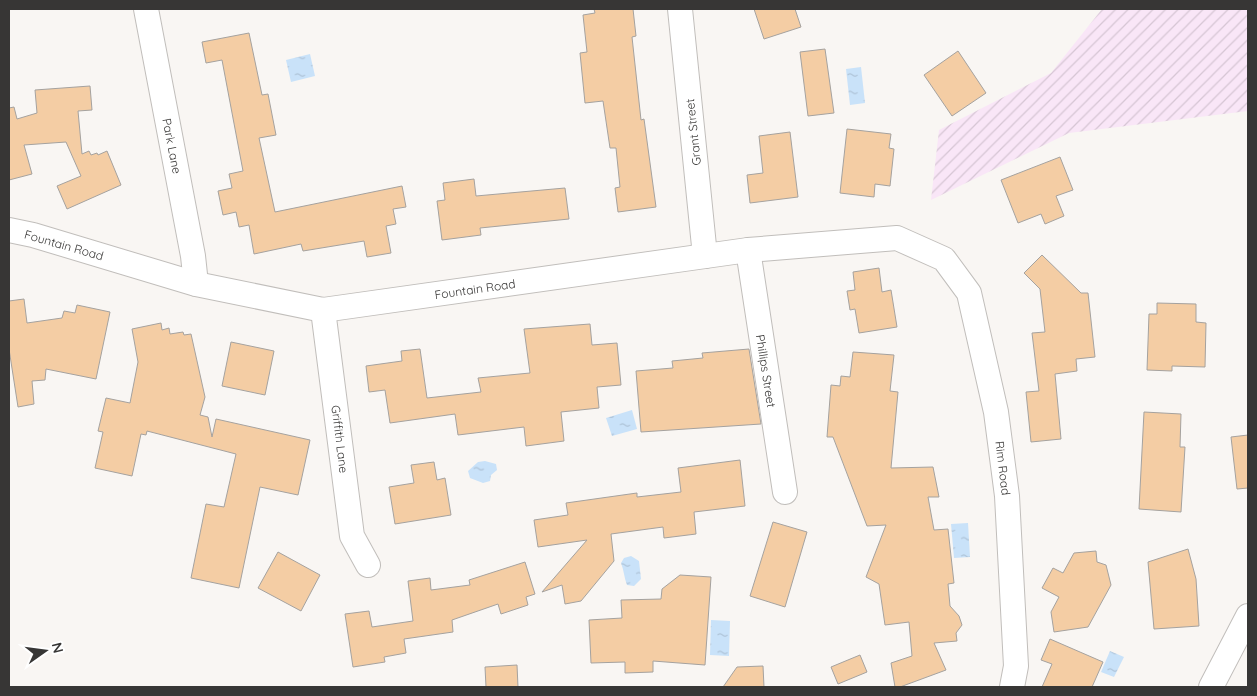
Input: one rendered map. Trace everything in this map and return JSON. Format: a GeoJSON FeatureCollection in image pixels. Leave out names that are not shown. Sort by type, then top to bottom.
{"type":"FeatureCollection","features":[{"type":"Feature","properties":{"kind":"street","name":"Park Lane"},"geometry":{"type":"LineString","coordinates":[[146,9],[196,284]]}},
{"type":"Feature","properties":{"kind":"street","name":"Grant Street"},"geometry":{"type":"LineString","coordinates":[[680,9],[705,256]]}},
{"type":"Feature","properties":{"kind":"street","name":"Fountain Road"},"geometry":{"type":"LineString","coordinates":[[9,230],[33,235],[196,284],[323,310],[748,250],[897,238],[944,259]]}},
{"type":"Feature","properties":{"kind":"street","name":"Phillips Street"},"geometry":{"type":"LineString","coordinates":[[748,250],[785,492]]}},
{"type":"Feature","properties":{"kind":"street","name":"Rim Road"},"geometry":{"type":"LineString","coordinates":[[944,259],[969,293],[996,412],[1007,496],[1016,666],[1012,687]]}},
{"type":"Feature","properties":{"kind":"street","name":"Griffith Lane"},"geometry":{"type":"LineString","coordinates":[[323,310],[352,536],[368,565]]}},
{"type":"Feature","properties":{"kind":"street"},"geometry":{"type":"LineString","coordinates":[[1211,687],[1248,616]]}},
{"type":"Feature","properties":{"kind":"shaded area"},"geometry":{"type":"Polygon","coordinates":[[[1102,9],[1248,9],[1248,111],[1069,133],[931,200],[939,130],[1051,73],[1102,9]]]}},
{"type":"Feature","properties":{"kind":"water"},"geometry":{"type":"Polygon","coordinates":[[[310,54],[315,76],[291,82],[286,60],[310,54]]]}},
{"type":"Feature","properties":{"kind":"water"},"geometry":{"type":"Polygon","coordinates":[[[861,67],[865,103],[850,105],[846,69],[861,67]]]}},
{"type":"Feature","properties":{"kind":"water"},"geometry":{"type":"Polygon","coordinates":[[[632,410],[637,429],[612,436],[606,418],[632,410]]]}},
{"type":"Feature","properties":{"kind":"water"},"geometry":{"type":"Polygon","coordinates":[[[485,461],[496,464],[497,470],[491,475],[490,481],[483,483],[470,478],[468,471],[478,462],[485,461]]]}},
{"type":"Feature","properties":{"kind":"water"},"geometry":{"type":"Polygon","coordinates":[[[968,523],[970,557],[954,558],[951,524],[968,523]]]}},
{"type":"Feature","properties":{"kind":"water"},"geometry":{"type":"Polygon","coordinates":[[[631,556],[639,561],[641,579],[634,586],[627,585],[621,563],[624,558],[631,556]]]}},
{"type":"Feature","properties":{"kind":"water"},"geometry":{"type":"Polygon","coordinates":[[[711,620],[730,621],[729,656],[710,655],[711,620]]]}},
{"type":"Feature","properties":{"kind":"water"},"geometry":{"type":"Polygon","coordinates":[[[1110,651],[1124,657],[1114,677],[1101,672],[1110,651]]]}},
{"type":"Feature","properties":{"kind":"building"},"geometry":{"type":"Polygon","coordinates":[[[594,9],[633,9],[636,36],[632,37],[641,120],[644,119],[656,207],[618,212],[615,188],[620,187],[616,148],[610,148],[603,101],[585,103],[580,53],[587,52],[583,15],[595,13],[594,9]]]}},
{"type":"Feature","properties":{"kind":"building"},"geometry":{"type":"Polygon","coordinates":[[[754,9],[795,9],[801,27],[764,39],[754,9]]]}},
{"type":"Feature","properties":{"kind":"building"},"geometry":{"type":"Polygon","coordinates":[[[249,33],[262,95],[268,94],[276,135],[259,138],[275,212],[402,186],[406,207],[393,209],[396,224],[386,226],[391,253],[367,257],[364,241],[303,251],[301,244],[254,254],[249,225],[239,227],[236,212],[223,215],[218,191],[232,188],[229,174],[243,171],[222,60],[206,63],[202,42],[249,33]]]}},
{"type":"Feature","properties":{"kind":"building"},"geometry":{"type":"Polygon","coordinates":[[[825,49],[834,113],[808,116],[800,52],[825,49]]]}},
{"type":"Feature","properties":{"kind":"building"},"geometry":{"type":"Polygon","coordinates":[[[958,51],[986,93],[952,116],[924,75],[958,51]]]}},
{"type":"Feature","properties":{"kind":"building"},"geometry":{"type":"Polygon","coordinates":[[[90,86],[92,110],[78,111],[82,154],[89,151],[91,155],[97,153],[98,155],[107,151],[121,185],[67,209],[57,186],[81,176],[66,142],[24,145],[32,174],[9,180],[9,108],[14,107],[17,119],[37,113],[35,90],[90,86]]]}},
{"type":"Feature","properties":{"kind":"building"},"geometry":{"type":"Polygon","coordinates":[[[847,129],[891,134],[889,148],[894,149],[890,186],[875,184],[874,197],[840,193],[847,129]]]}},
{"type":"Feature","properties":{"kind":"building"},"geometry":{"type":"Polygon","coordinates":[[[790,132],[798,197],[750,203],[747,175],[763,173],[759,136],[790,132]]]}},
{"type":"Feature","properties":{"kind":"building"},"geometry":{"type":"Polygon","coordinates":[[[1060,157],[1073,190],[1056,196],[1064,216],[1045,224],[1041,214],[1018,223],[1001,180],[1060,157]]]}},
{"type":"Feature","properties":{"kind":"building"},"geometry":{"type":"Polygon","coordinates":[[[474,179],[476,196],[565,188],[569,219],[480,228],[481,235],[442,240],[437,201],[445,200],[443,183],[474,179]]]}},
{"type":"Feature","properties":{"kind":"building"},"geometry":{"type":"Polygon","coordinates":[[[1042,255],[1081,293],[1088,293],[1095,357],[1076,359],[1077,371],[1055,374],[1061,439],[1031,442],[1026,392],[1039,391],[1032,333],[1045,332],[1040,289],[1024,273],[1042,255]]]}},
{"type":"Feature","properties":{"kind":"building"},"geometry":{"type":"Polygon","coordinates":[[[879,268],[882,292],[891,290],[897,327],[859,333],[855,309],[850,310],[847,291],[855,290],[853,272],[879,268]]]}},
{"type":"Feature","properties":{"kind":"building"},"geometry":{"type":"Polygon","coordinates":[[[24,299],[27,323],[62,318],[64,311],[75,313],[77,305],[110,312],[96,379],[46,369],[45,380],[32,381],[34,404],[18,407],[9,349],[9,301],[24,299]]]}},
{"type":"Feature","properties":{"kind":"building"},"geometry":{"type":"Polygon","coordinates":[[[1157,303],[1196,304],[1196,322],[1206,323],[1205,367],[1172,366],[1172,371],[1147,370],[1149,314],[1157,314],[1157,303]]]}},
{"type":"Feature","properties":{"kind":"building"},"geometry":{"type":"Polygon","coordinates":[[[161,323],[162,330],[169,328],[170,334],[183,332],[184,335],[191,334],[205,397],[200,415],[208,417],[212,437],[216,419],[310,440],[298,495],[260,487],[239,588],[191,578],[206,504],[224,507],[236,454],[147,431],[146,435],[141,434],[132,476],[95,468],[103,432],[98,431],[106,398],[130,403],[138,362],[132,329],[161,323]]]}},
{"type":"Feature","properties":{"kind":"building"},"geometry":{"type":"Polygon","coordinates":[[[590,324],[592,345],[617,343],[621,385],[597,387],[599,408],[561,412],[564,441],[526,446],[524,427],[458,435],[455,414],[390,423],[385,390],[369,392],[366,366],[402,361],[401,351],[420,349],[427,398],[481,392],[478,378],[530,373],[524,329],[590,324]]]}},
{"type":"Feature","properties":{"kind":"building"},"geometry":{"type":"Polygon","coordinates":[[[231,342],[274,351],[265,395],[222,386],[231,342]]]}},
{"type":"Feature","properties":{"kind":"building"},"geometry":{"type":"Polygon","coordinates":[[[749,349],[761,424],[641,432],[636,371],[673,368],[672,361],[703,358],[702,353],[749,349]]]}},
{"type":"Feature","properties":{"kind":"building"},"geometry":{"type":"Polygon","coordinates":[[[853,352],[894,355],[890,391],[898,392],[891,468],[933,467],[939,497],[928,497],[934,530],[948,529],[954,583],[948,584],[950,606],[959,616],[962,625],[956,633],[957,641],[934,643],[946,670],[900,687],[895,687],[891,663],[912,656],[909,622],[885,625],[879,584],[866,577],[886,525],[867,526],[833,437],[827,437],[831,385],[840,386],[841,376],[850,377],[853,352]]]}},
{"type":"Feature","properties":{"kind":"building"},"geometry":{"type":"Polygon","coordinates":[[[1144,412],[1181,414],[1180,447],[1185,447],[1181,512],[1139,509],[1144,412]]]}},
{"type":"Feature","properties":{"kind":"building"},"geometry":{"type":"Polygon","coordinates":[[[1248,435],[1248,488],[1237,489],[1231,437],[1248,435]]]}},
{"type":"Feature","properties":{"kind":"building"},"geometry":{"type":"Polygon","coordinates":[[[740,460],[745,506],[694,512],[696,534],[664,538],[663,527],[611,534],[614,561],[581,601],[565,604],[562,585],[542,592],[587,540],[538,547],[534,520],[568,515],[566,503],[637,493],[637,497],[681,492],[678,468],[740,460]]]}},
{"type":"Feature","properties":{"kind":"building"},"geometry":{"type":"Polygon","coordinates":[[[434,462],[437,480],[445,478],[451,515],[395,524],[389,487],[414,483],[411,465],[434,462]]]}},
{"type":"Feature","properties":{"kind":"building"},"geometry":{"type":"Polygon","coordinates":[[[773,522],[807,532],[785,607],[750,596],[773,522]]]}},
{"type":"Feature","properties":{"kind":"building"},"geometry":{"type":"Polygon","coordinates":[[[1188,549],[1196,579],[1199,626],[1154,629],[1148,562],[1188,549]]]}},
{"type":"Feature","properties":{"kind":"building"},"geometry":{"type":"Polygon","coordinates":[[[1096,551],[1097,562],[1106,565],[1111,585],[1088,627],[1054,632],[1051,612],[1059,597],[1042,588],[1053,568],[1063,573],[1074,553],[1096,551]]]}},
{"type":"Feature","properties":{"kind":"building"},"geometry":{"type":"Polygon","coordinates":[[[278,552],[320,575],[301,611],[258,588],[278,552]]]}},
{"type":"Feature","properties":{"kind":"building"},"geometry":{"type":"Polygon","coordinates":[[[525,562],[535,594],[526,597],[528,605],[501,614],[498,604],[452,620],[453,632],[404,639],[406,653],[384,657],[385,662],[353,667],[345,614],[369,611],[372,627],[413,621],[408,581],[430,578],[431,590],[470,585],[469,580],[525,562]]]}},
{"type":"Feature","properties":{"kind":"building"},"geometry":{"type":"Polygon","coordinates":[[[680,575],[711,577],[705,665],[653,661],[653,672],[625,673],[625,662],[591,663],[589,620],[622,618],[621,600],[661,599],[662,589],[680,575]]]}},
{"type":"Feature","properties":{"kind":"building"},"geometry":{"type":"Polygon","coordinates":[[[1050,639],[1103,662],[1092,687],[1042,687],[1052,664],[1041,660],[1050,639]]]}},
{"type":"Feature","properties":{"kind":"building"},"geometry":{"type":"Polygon","coordinates":[[[860,655],[867,672],[838,684],[831,667],[860,655]]]}},
{"type":"Feature","properties":{"kind":"building"},"geometry":{"type":"Polygon","coordinates":[[[517,665],[518,687],[486,687],[485,667],[517,665]]]}},
{"type":"Feature","properties":{"kind":"building"},"geometry":{"type":"Polygon","coordinates":[[[763,666],[764,687],[723,687],[737,667],[763,666]]]}}]}
